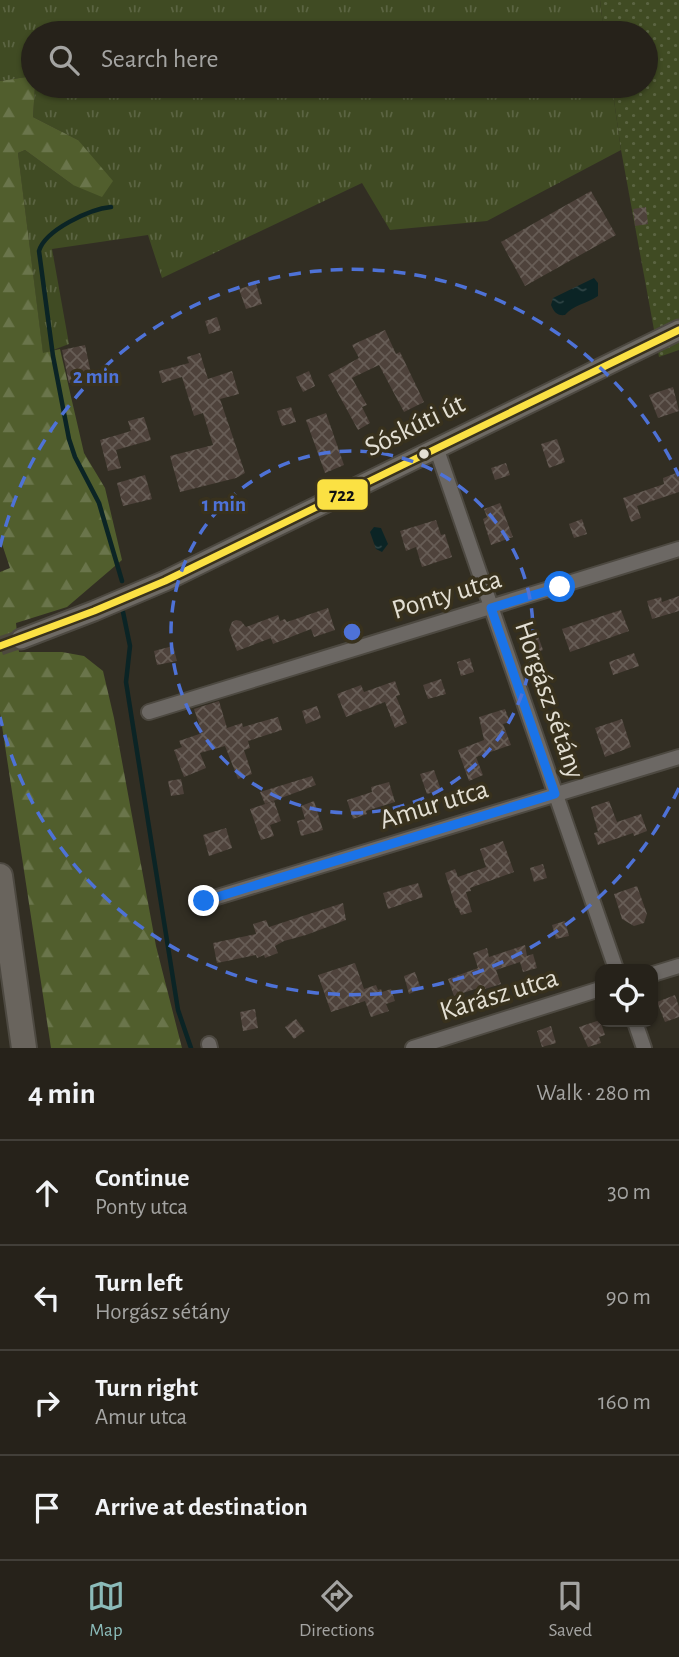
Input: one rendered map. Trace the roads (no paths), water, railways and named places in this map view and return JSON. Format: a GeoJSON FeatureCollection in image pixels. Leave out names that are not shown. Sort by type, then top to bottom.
{"type":"FeatureCollection","features":[{"type":"Feature","properties":{"kind":"highway"},"geometry":{"type":"LineString","coordinates":[[0,876],[24,1048]]}},
{"type":"Feature","properties":{"kind":"main road","name":"Sóskúti út"},"geometry":{"type":"LineString","coordinates":[[21,639],[165,580],[679,330]]}},
{"type":"Feature","properties":{"kind":"street","name":"Horgász sétány"},"geometry":{"type":"LineString","coordinates":[[436,447],[614,964]]}},
{"type":"Feature","properties":{"kind":"street","name":"Ponty utca"},"geometry":{"type":"LineString","coordinates":[[149,712],[679,549]]}},
{"type":"Feature","properties":{"kind":"street","name":"Amur utca"},"geometry":{"type":"LineString","coordinates":[[204,901],[679,757]]}},
{"type":"Feature","properties":{"kind":"street"},"geometry":{"type":"LineString","coordinates":[[658,972],[679,966]]}},
{"type":"Feature","properties":{"kind":"street","name":"Kárász utca"},"geometry":{"type":"LineString","coordinates":[[413,1048],[595,991]]}},
{"type":"Feature","properties":{"kind":"street"},"geometry":{"type":"LineString","coordinates":[[637,1027],[644,1048]]}},
{"type":"Feature","properties":{"kind":"water"},"geometry":{"type":"Polygon","coordinates":[[[594,278],[598,283],[598,296],[565,315],[555,312],[551,305],[553,298],[594,278]]]}},
{"type":"Feature","properties":{"kind":"water"},"geometry":{"type":"Polygon","coordinates":[[[374,527],[381,528],[388,544],[382,552],[376,549],[370,532],[374,527]]]}},
{"type":"Feature","properties":{"kind":"waterway"},"geometry":{"type":"LineString","coordinates":[[111,207],[92,212],[59,228],[43,243],[39,251],[53,356],[69,439],[75,457],[99,503],[122,581]]}},
{"type":"Feature","properties":{"kind":"waterway"},"geometry":{"type":"LineString","coordinates":[[123,612],[130,646],[126,682],[178,1010],[191,1048]]}},
{"type":"Feature","properties":{"kind":"tunnel"},"geometry":{"type":"LineString","coordinates":[[0,646],[21,639]]}}]}
